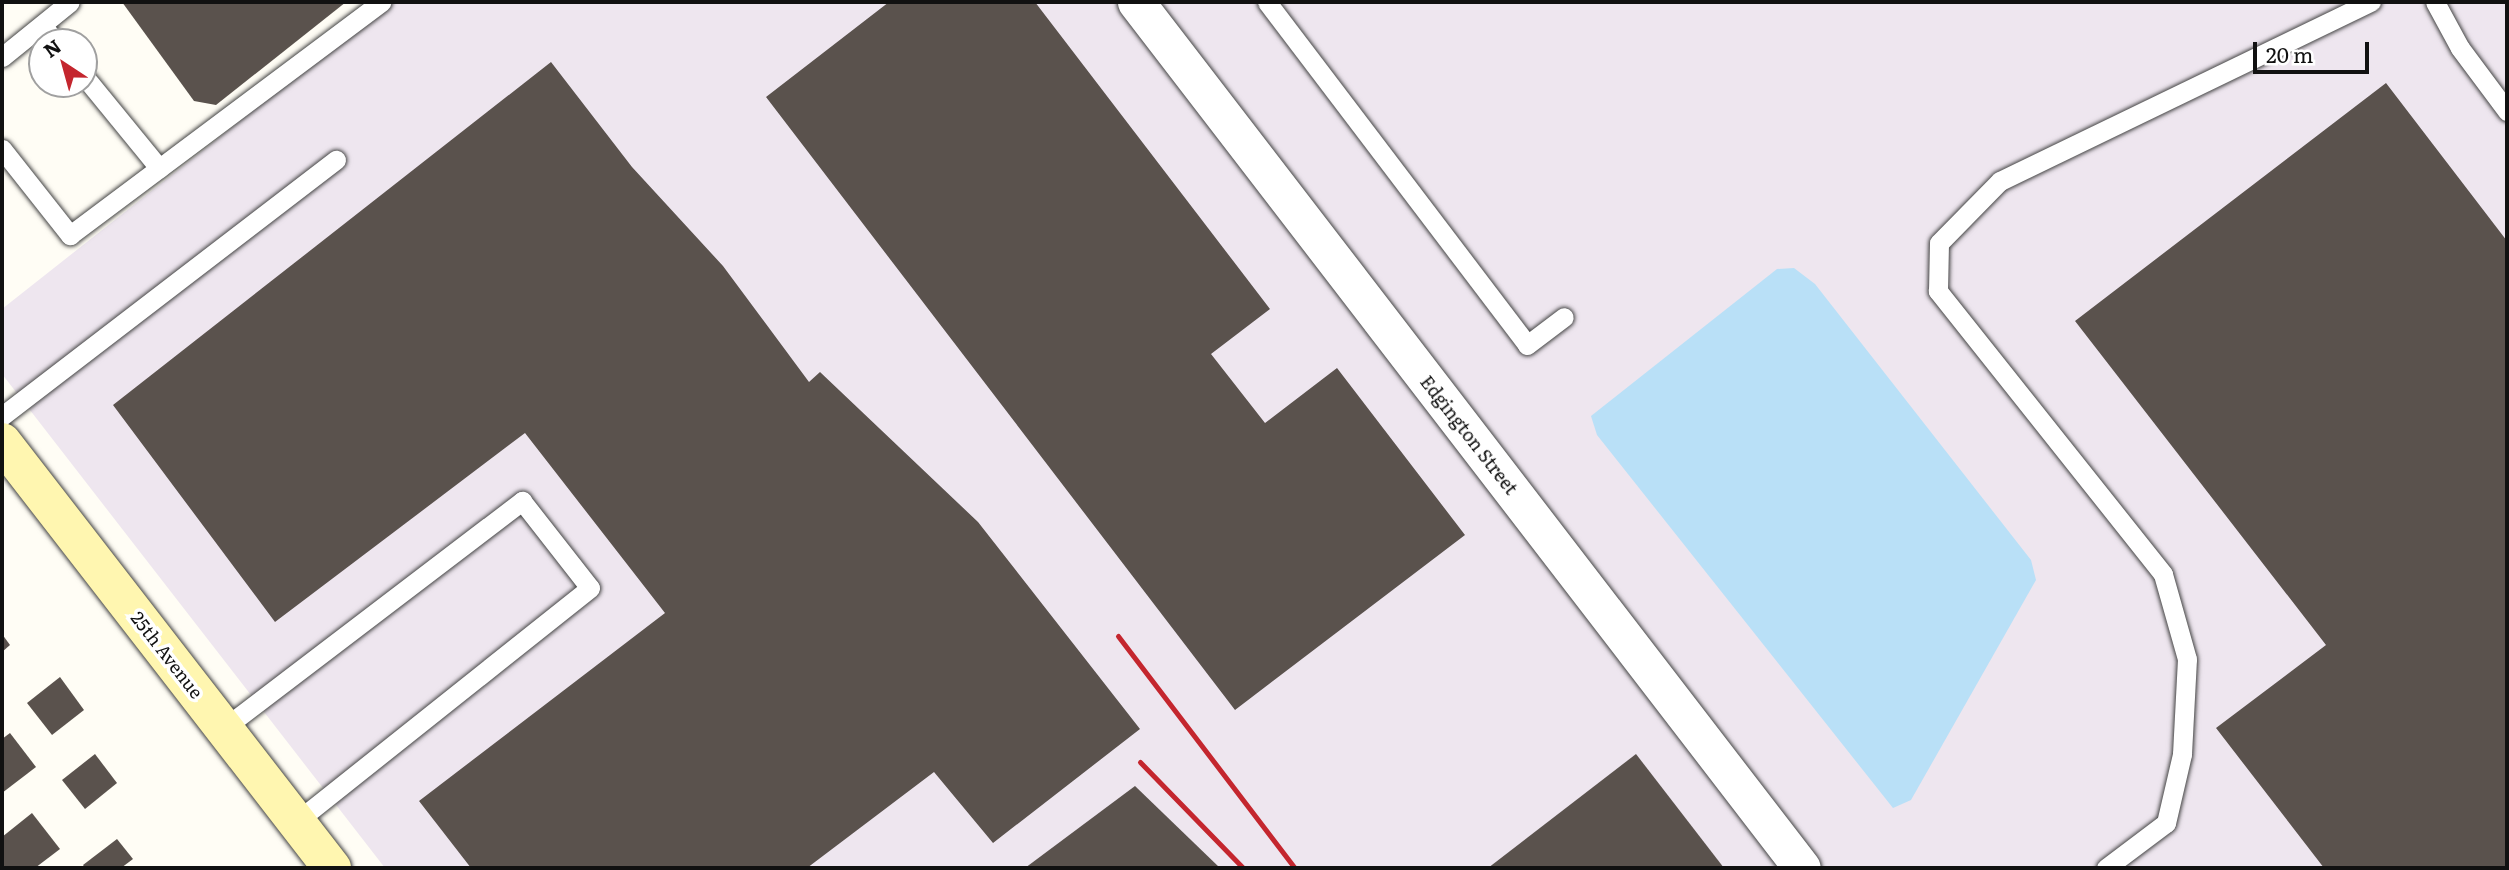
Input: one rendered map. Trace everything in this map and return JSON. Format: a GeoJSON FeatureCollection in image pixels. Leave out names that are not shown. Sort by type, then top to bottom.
{"type":"FeatureCollection","features":[{"type":"Feature","properties":{"kind":"main road","name":"25th Avenue"},"geometry":{"type":"LineString","coordinates":[[2,442],[332,868]]}},
{"type":"Feature","properties":{"kind":"street","name":"Edgington Street"},"geometry":{"type":"LineString","coordinates":[[1136,2],[1802,868]]}},
{"type":"Feature","properties":{"kind":"lane"},"geometry":{"type":"LineString","coordinates":[[2,57],[70,2]]}},
{"type":"Feature","properties":{"kind":"lane"},"geometry":{"type":"LineString","coordinates":[[2,149],[70,236],[381,2]]}},
{"type":"Feature","properties":{"kind":"lane"},"geometry":{"type":"LineString","coordinates":[[1267,2],[1527,345],[1564,317]]}},
{"type":"Feature","properties":{"kind":"lane"},"geometry":{"type":"LineString","coordinates":[[2106,868],[2166,823],[2182,754],[2187,659],[2163,574],[1938,291],[1939,243],[2000,181],[2371,2]]}},
{"type":"Feature","properties":{"kind":"lane"},"geometry":{"type":"LineString","coordinates":[[2435,2],[2460,48],[2507,111]]}},
{"type":"Feature","properties":{"kind":"lane"},"geometry":{"type":"LineString","coordinates":[[42,24],[45,28]]}},
{"type":"Feature","properties":{"kind":"lane"},"geometry":{"type":"LineString","coordinates":[[98,93],[159,168]]}},
{"type":"Feature","properties":{"kind":"lane"},"geometry":{"type":"LineString","coordinates":[[2,416],[336,160]]}},
{"type":"Feature","properties":{"kind":"lane"},"geometry":{"type":"LineString","coordinates":[[224,728],[522,501],[590,588],[296,822]]}},
{"type":"Feature","properties":{"kind":"shaded area"},"geometry":{"type":"Polygon","coordinates":[[[391,2],[2507,2],[2507,868],[385,868],[2,374],[2,309],[391,2]]]}},
{"type":"Feature","properties":{"kind":"water"},"geometry":{"type":"Polygon","coordinates":[[[1794,268],[1815,284],[2031,560],[2036,580],[1911,800],[1893,808],[1597,435],[1591,416],[1777,269],[1794,268]]]}},
{"type":"Feature","properties":{"kind":"building"},"geometry":{"type":"Polygon","coordinates":[[[122,2],[346,2],[216,105],[194,101],[122,2]]]}},
{"type":"Feature","properties":{"kind":"building"},"geometry":{"type":"Polygon","coordinates":[[[889,2],[1035,2],[1270,309],[1211,354],[1265,423],[1337,368],[1465,535],[1235,710],[766,97],[889,2]]]}},
{"type":"Feature","properties":{"kind":"building"},"geometry":{"type":"Polygon","coordinates":[[[551,62],[632,167],[723,266],[809,382],[820,372],[978,522],[1140,729],[993,843],[934,772],[807,868],[471,868],[419,801],[665,613],[525,433],[275,622],[113,405],[551,62]]]}},
{"type":"Feature","properties":{"kind":"building"},"geometry":{"type":"Polygon","coordinates":[[[2386,83],[2507,241],[2507,868],[2324,868],[2216,728],[2326,645],[2075,321],[2386,83]]]}},
{"type":"Feature","properties":{"kind":"building"},"geometry":{"type":"Polygon","coordinates":[[[2,634],[10,645],[2,652],[2,634]]]}},
{"type":"Feature","properties":{"kind":"building"},"geometry":{"type":"Polygon","coordinates":[[[60,677],[84,710],[52,735],[27,703],[60,677]]]}},
{"type":"Feature","properties":{"kind":"building"},"geometry":{"type":"Polygon","coordinates":[[[10,733],[36,767],[2,793],[2,739],[10,733]]]}},
{"type":"Feature","properties":{"kind":"building"},"geometry":{"type":"Polygon","coordinates":[[[95,754],[117,783],[85,809],[62,780],[95,754]]]}},
{"type":"Feature","properties":{"kind":"building"},"geometry":{"type":"Polygon","coordinates":[[[1636,754],[1724,868],[1488,868],[1636,754]]]}},
{"type":"Feature","properties":{"kind":"building"},"geometry":{"type":"Polygon","coordinates":[[[1135,786],[1220,868],[1025,868],[1135,786]]]}},
{"type":"Feature","properties":{"kind":"building"},"geometry":{"type":"Polygon","coordinates":[[[32,813],[60,849],[35,868],[2,868],[2,837],[32,813]]]}},
{"type":"Feature","properties":{"kind":"building"},"geometry":{"type":"Polygon","coordinates":[[[117,839],[133,859],[121,868],[85,868],[83,865],[117,839]]]}},
{"type":"Feature","properties":{"kind":"railway"},"geometry":{"type":"LineString","coordinates":[[1118,636],[1295,868]]}},
{"type":"Feature","properties":{"kind":"railway"},"geometry":{"type":"LineString","coordinates":[[1140,762],[1243,868]]}}]}
